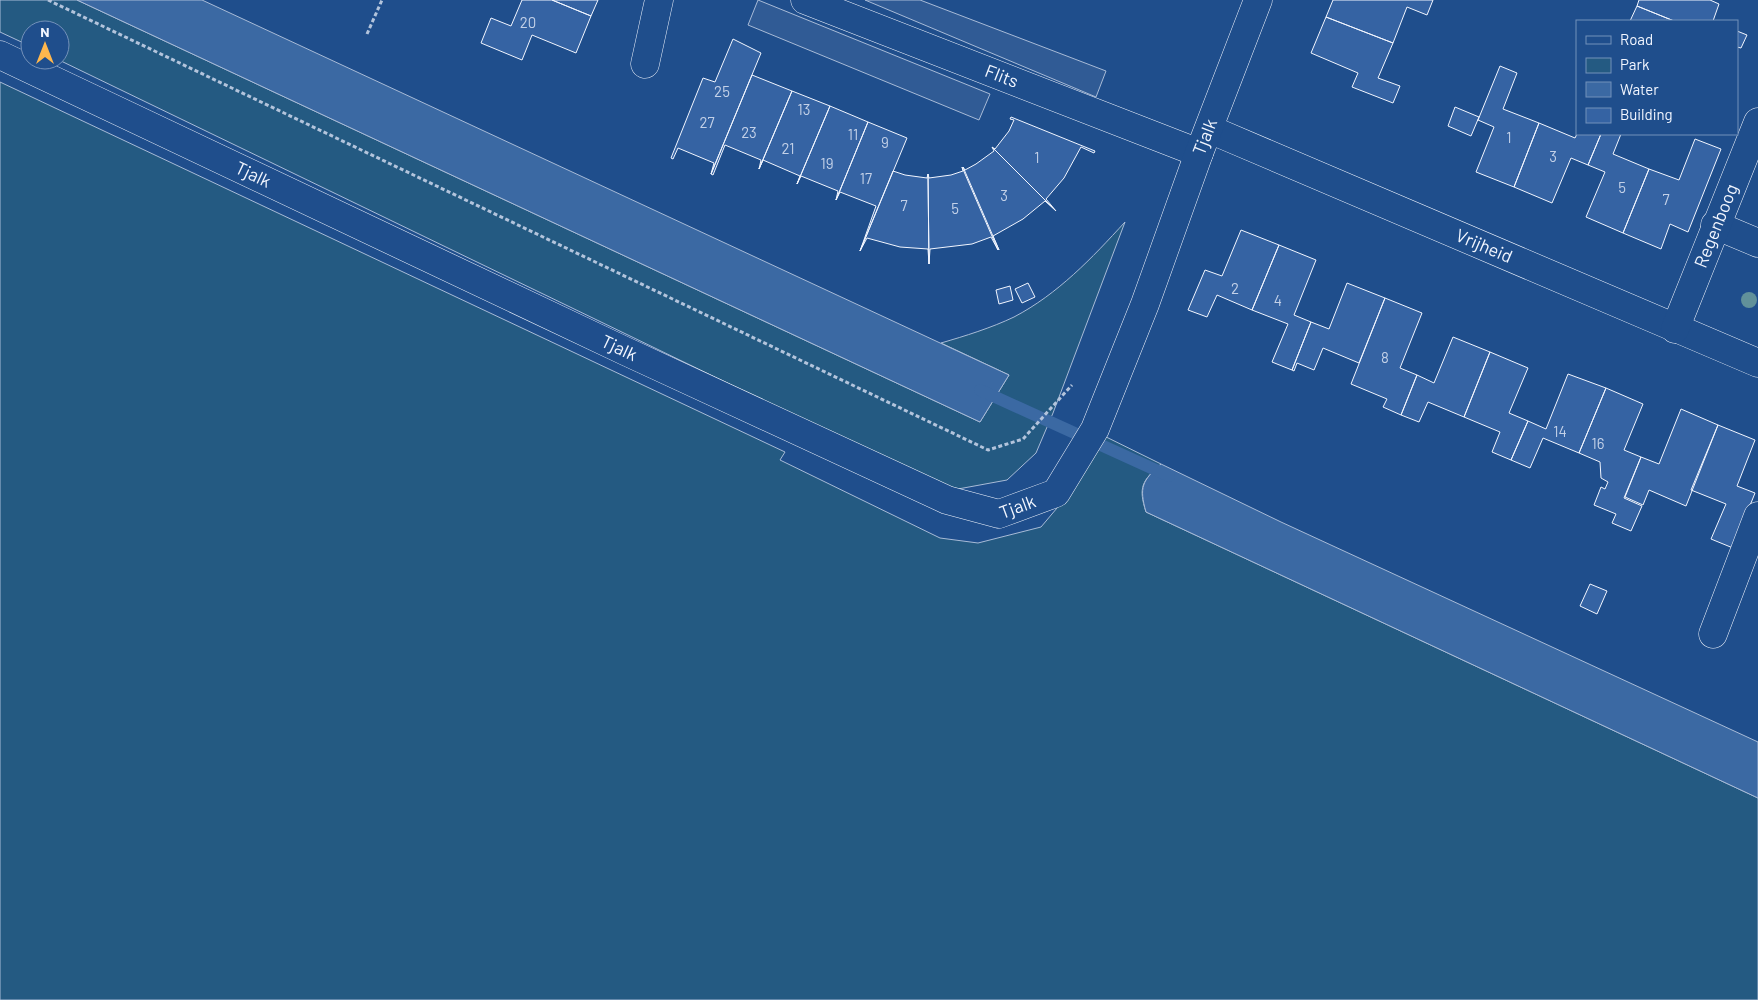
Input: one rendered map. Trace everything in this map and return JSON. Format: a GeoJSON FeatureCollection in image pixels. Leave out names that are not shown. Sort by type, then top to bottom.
{"type":"FeatureCollection","features":[{"type":"Feature","properties":{"kind":"street"},"geometry":{"type":"LineString","coordinates":[[645,64],[659,0]]}},
{"type":"Feature","properties":{"kind":"street","name":"Flits"},"geometry":{"type":"LineString","coordinates":[[805,0],[1204,141]]}},
{"type":"Feature","properties":{"kind":"street","name":"Tjalk"},"geometry":{"type":"LineString","coordinates":[[0,55],[588,334],[938,496],[999,514],[1056,494],[1095,430],[1145,304],[1258,0]]}},
{"type":"Feature","properties":{"kind":"street","name":"Regenboog"},"geometry":{"type":"LineString","coordinates":[[1675,329],[1715,225],[1758,122]]}},
{"type":"Feature","properties":{"kind":"street","name":"Vrijheid"},"geometry":{"type":"LineString","coordinates":[[1204,141],[1758,363]]}},
{"type":"Feature","properties":{"kind":"street"},"geometry":{"type":"LineString","coordinates":[[1715,225],[1758,243]]}},
{"type":"Feature","properties":{"kind":"street"},"geometry":{"type":"LineString","coordinates":[[1713,634],[1758,516]]}},
{"type":"Feature","properties":{"kind":"path"},"geometry":{"type":"LineString","coordinates":[[48,0],[988,450],[1023,439],[1074,382]]}},
{"type":"Feature","properties":{"kind":"path"},"geometry":{"type":"LineString","coordinates":[[367,34],[382,0]]}},
{"type":"Feature","properties":{"kind":"green space"},"geometry":{"type":"Polygon","coordinates":[[[0,0],[77,0],[980,422],[1009,375],[941,343],[996,325],[1030,308],[1074,274],[1125,222],[1036,453],[1007,480],[958,489],[930,481],[70,65],[70,20],[20,20],[20,41],[0,32],[0,0]]]}},
{"type":"Feature","properties":{"kind":"green space"},"geometry":{"type":"Polygon","coordinates":[[[0,82],[785,452],[780,460],[940,538],[978,543],[1041,527],[1068,495],[1092,430],[1161,464],[1143,485],[1142,496],[1146,512],[1758,798],[1758,1000],[0,1000],[0,82]]]}},
{"type":"Feature","properties":{"kind":"shaded area"},"geometry":{"type":"Polygon","coordinates":[[[758,0],[990,94],[979,120],[748,25],[758,0]]]}},
{"type":"Feature","properties":{"kind":"shaded area"},"geometry":{"type":"Polygon","coordinates":[[[865,0],[920,0],[1106,71],[1096,97],[865,0]]]}},
{"type":"Feature","properties":{"kind":"water"},"geometry":{"type":"Polygon","coordinates":[[[77,0],[202,0],[1009,375],[980,422],[77,0]]]}},
{"type":"Feature","properties":{"kind":"water"},"geometry":{"type":"Polygon","coordinates":[[[1161,464],[1281,522],[1758,742],[1758,798],[1146,512],[1143,496],[1144,485],[1150,475],[1161,464]]]}},
{"type":"Feature","properties":{"kind":"building"},"geometry":{"type":"Polygon","coordinates":[[[522,0],[552,0],[591,16],[576,53],[532,35],[522,60],[481,43],[491,18],[511,26],[522,0]]]}},
{"type":"Feature","properties":{"kind":"building"},"geometry":{"type":"Polygon","coordinates":[[[552,0],[598,0],[591,16],[552,0]]]}},
{"type":"Feature","properties":{"kind":"building"},"geometry":{"type":"Polygon","coordinates":[[[1333,0],[1433,0],[1427,15],[1407,7],[1393,43],[1326,17],[1333,0]]]}},
{"type":"Feature","properties":{"kind":"building"},"geometry":{"type":"Polygon","coordinates":[[[1639,0],[1710,0],[1719,4],[1713,20],[1672,20],[1637,6],[1639,0]]]}},
{"type":"Feature","properties":{"kind":"building"},"geometry":{"type":"Polygon","coordinates":[[[1637,6],[1672,20],[1630,20],[1637,6]]]}},
{"type":"Feature","properties":{"kind":"building"},"geometry":{"type":"Polygon","coordinates":[[[1326,17],[1393,43],[1378,78],[1400,86],[1393,103],[1352,87],[1358,73],[1311,53],[1326,17]]]}},
{"type":"Feature","properties":{"kind":"building"},"geometry":{"type":"Polygon","coordinates":[[[1738,31],[1747,35],[1741,48],[1738,47],[1738,31]]]}},
{"type":"Feature","properties":{"kind":"building"},"geometry":{"type":"Polygon","coordinates":[[[733,39],[761,53],[711,174],[714,163],[678,148],[673,159],[671,158],[703,78],[715,82],[733,39]]]}},
{"type":"Feature","properties":{"kind":"building"},"geometry":{"type":"Polygon","coordinates":[[[1500,66],[1517,73],[1503,109],[1539,123],[1514,187],[1476,172],[1494,127],[1478,120],[1500,66]]]}},
{"type":"Feature","properties":{"kind":"building"},"geometry":{"type":"Polygon","coordinates":[[[752,75],[792,91],[759,169],[761,160],[725,145],[713,175],[711,174],[752,75]]]}},
{"type":"Feature","properties":{"kind":"building"},"geometry":{"type":"Polygon","coordinates":[[[792,91],[830,106],[797,184],[800,176],[763,160],[759,169],[792,91]]]}},
{"type":"Feature","properties":{"kind":"building"},"geometry":{"type":"Polygon","coordinates":[[[830,106],[868,122],[836,200],[838,191],[801,176],[797,184],[830,106]]]}},
{"type":"Feature","properties":{"kind":"building"},"geometry":{"type":"Polygon","coordinates":[[[1455,107],[1479,117],[1471,136],[1448,126],[1455,107]]]}},
{"type":"Feature","properties":{"kind":"building"},"geometry":{"type":"Polygon","coordinates":[[[1011,117],[1095,151],[1094,153],[1081,147],[1064,178],[1046,199],[1056,211],[992,147],[995,149],[1009,131],[1014,120],[1010,119],[1011,117]]]}},
{"type":"Feature","properties":{"kind":"building"},"geometry":{"type":"Polygon","coordinates":[[[868,122],[907,138],[860,251],[876,206],[840,192],[836,200],[868,122]]]}},
{"type":"Feature","properties":{"kind":"building"},"geometry":{"type":"Polygon","coordinates":[[[1539,123],[1575,138],[1576,135],[1601,135],[1588,165],[1571,158],[1552,203],[1514,187],[1539,123]]]}},
{"type":"Feature","properties":{"kind":"building"},"geometry":{"type":"Polygon","coordinates":[[[1601,135],[1621,135],[1613,154],[1649,169],[1623,233],[1586,217],[1605,172],[1588,165],[1601,135]]]}},
{"type":"Feature","properties":{"kind":"building"},"geometry":{"type":"Polygon","coordinates":[[[1695,139],[1721,149],[1688,232],[1670,224],[1661,249],[1623,233],[1649,169],[1679,180],[1695,139]]]}},
{"type":"Feature","properties":{"kind":"building"},"geometry":{"type":"Polygon","coordinates":[[[992,147],[1056,211],[1045,201],[1023,219],[993,236],[999,250],[963,167],[965,170],[976,164],[994,151],[992,147]]]}},
{"type":"Feature","properties":{"kind":"building"},"geometry":{"type":"Polygon","coordinates":[[[962,167],[998,250],[991,237],[972,244],[930,249],[929,264],[928,174],[929,178],[951,175],[963,171],[962,167]]]}},
{"type":"Feature","properties":{"kind":"building"},"geometry":{"type":"Polygon","coordinates":[[[893,171],[927,178],[928,174],[929,264],[928,249],[900,247],[867,238],[860,251],[893,171]]]}},
{"type":"Feature","properties":{"kind":"building"},"geometry":{"type":"Polygon","coordinates":[[[1241,230],[1279,245],[1252,310],[1217,295],[1207,317],[1188,310],[1205,270],[1222,276],[1241,230]]]}},
{"type":"Feature","properties":{"kind":"building"},"geometry":{"type":"Polygon","coordinates":[[[1279,245],[1316,260],[1294,315],[1311,322],[1292,370],[1272,362],[1288,324],[1252,310],[1279,245]]]}},
{"type":"Feature","properties":{"kind":"building"},"geometry":{"type":"Polygon","coordinates":[[[1028,283],[1035,297],[1022,303],[1015,289],[1028,283]]]}},
{"type":"Feature","properties":{"kind":"building"},"geometry":{"type":"Polygon","coordinates":[[[1347,283],[1385,298],[1359,363],[1323,348],[1314,370],[1297,363],[1294,371],[1292,370],[1311,322],[1329,329],[1347,283]]]}},
{"type":"Feature","properties":{"kind":"building"},"geometry":{"type":"Polygon","coordinates":[[[1010,286],[1013,300],[999,304],[996,290],[1010,286]]]}},
{"type":"Feature","properties":{"kind":"building"},"geometry":{"type":"Polygon","coordinates":[[[1385,298],[1422,313],[1400,368],[1417,375],[1401,415],[1383,407],[1387,399],[1351,384],[1385,298]]]}},
{"type":"Feature","properties":{"kind":"building"},"geometry":{"type":"Polygon","coordinates":[[[1453,337],[1490,352],[1464,417],[1428,402],[1419,422],[1401,415],[1417,375],[1434,383],[1453,337]]]}},
{"type":"Feature","properties":{"kind":"building"},"geometry":{"type":"Polygon","coordinates":[[[1490,352],[1528,368],[1509,413],[1528,421],[1511,460],[1492,452],[1500,432],[1464,417],[1490,352]]]}},
{"type":"Feature","properties":{"kind":"building"},"geometry":{"type":"Polygon","coordinates":[[[1568,374],[1606,388],[1579,453],[1543,438],[1530,468],[1511,460],[1528,421],[1546,429],[1568,374]]]}},
{"type":"Feature","properties":{"kind":"building"},"geometry":{"type":"Polygon","coordinates":[[[1606,388],[1643,404],[1624,450],[1641,457],[1624,498],[1642,506],[1631,531],[1612,523],[1616,514],[1594,505],[1601,487],[1605,489],[1608,482],[1601,478],[1600,462],[1579,453],[1606,388]]]}},
{"type":"Feature","properties":{"kind":"building"},"geometry":{"type":"Polygon","coordinates":[[[1681,409],[1718,425],[1686,506],[1649,490],[1643,505],[1625,497],[1641,457],[1659,464],[1681,409]]]}},
{"type":"Feature","properties":{"kind":"building"},"geometry":{"type":"Polygon","coordinates":[[[1718,425],[1755,440],[1737,486],[1755,493],[1733,548],[1711,539],[1726,504],[1691,490],[1718,425]]]}},
{"type":"Feature","properties":{"kind":"building"},"geometry":{"type":"Polygon","coordinates":[[[1590,584],[1607,591],[1597,614],[1580,606],[1590,584]]]}},
{"type":"Feature","properties":{"kind":"waterway"},"geometry":{"type":"LineString","coordinates":[[980,390],[1169,476]]}}]}
